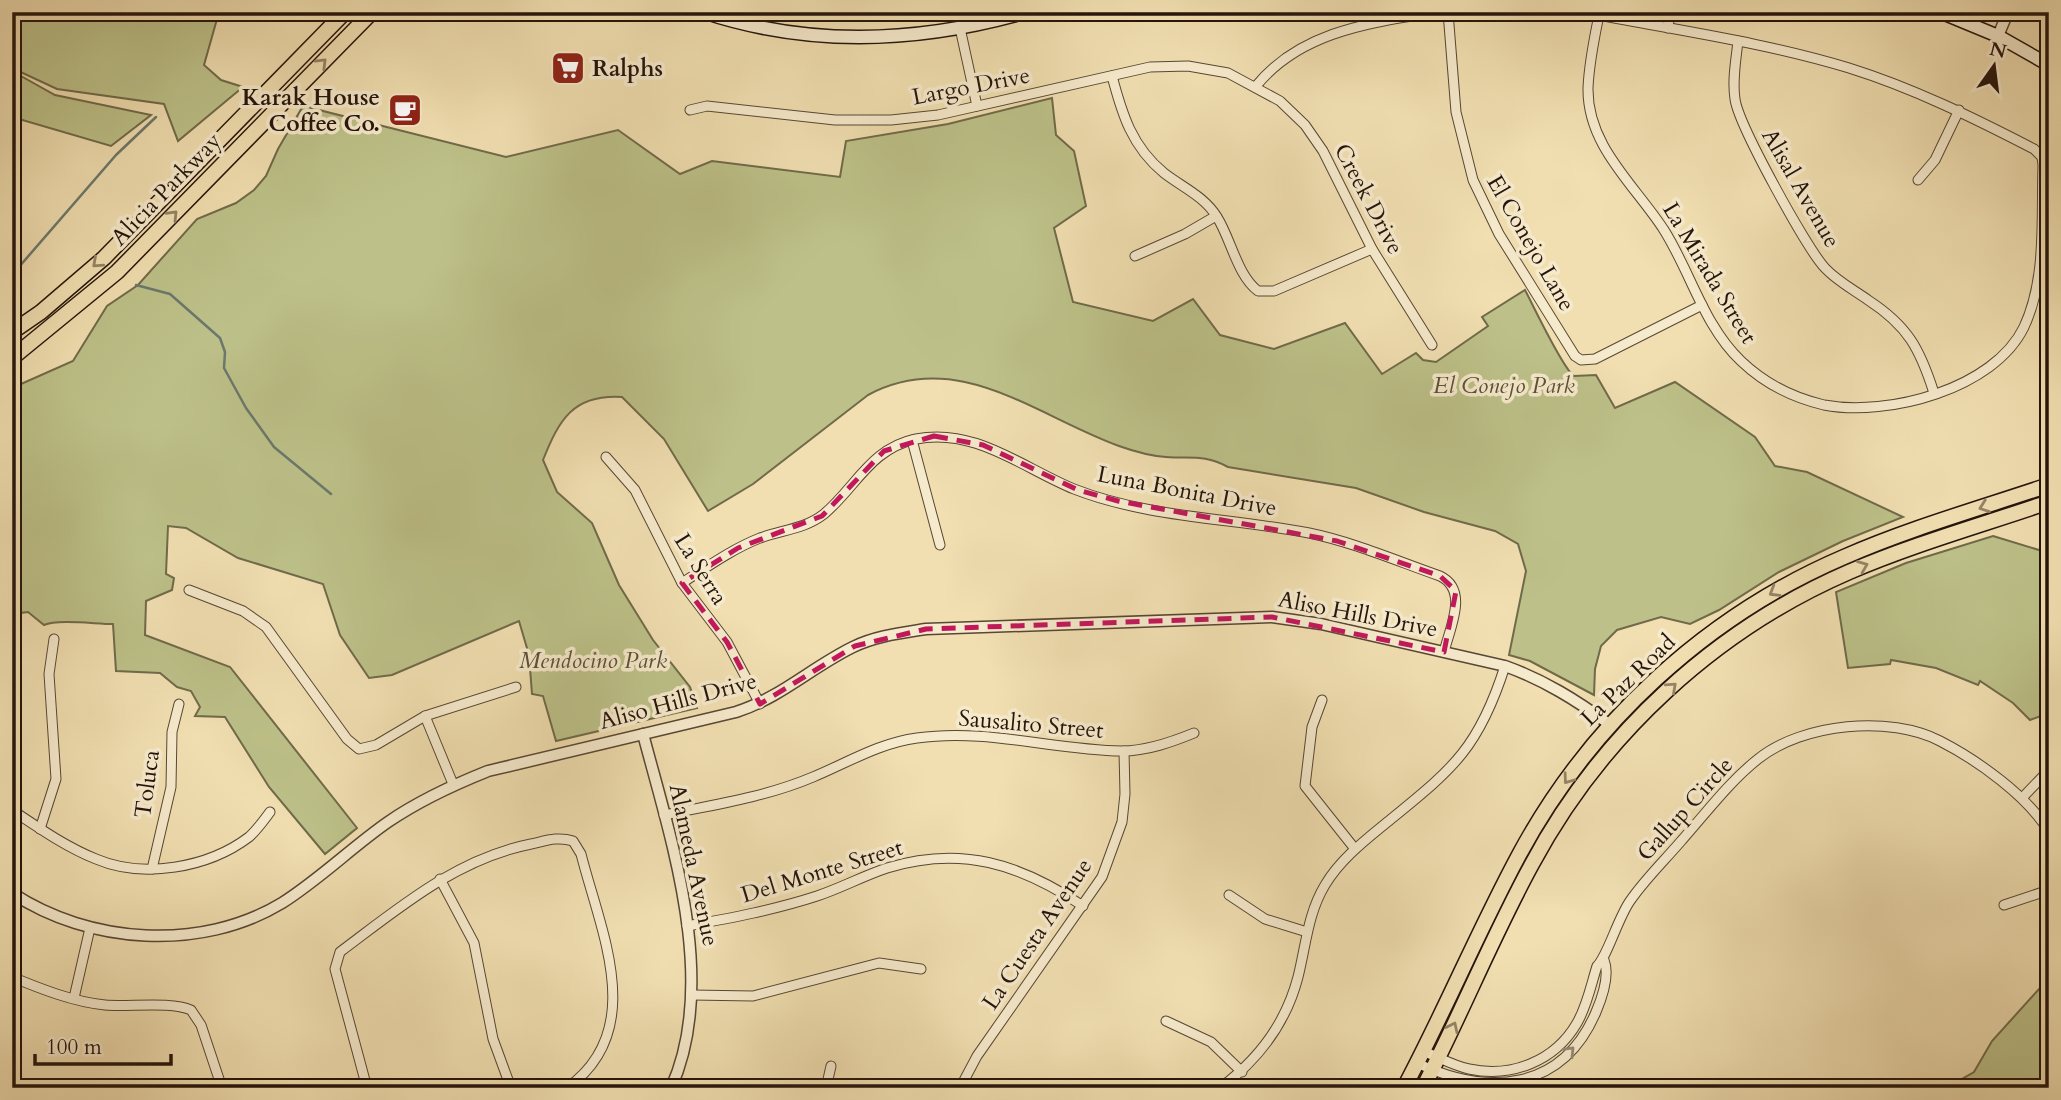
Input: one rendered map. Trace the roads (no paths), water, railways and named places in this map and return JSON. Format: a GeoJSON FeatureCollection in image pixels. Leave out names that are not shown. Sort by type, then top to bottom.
{"type":"FeatureCollection","features":[{"type":"Feature","properties":{"kind":"main road","name":"Alicia Parkway"},"geometry":{"type":"LineString","coordinates":[[12,332],[41,312],[104,258],[345,12]]}},
{"type":"Feature","properties":{"kind":"main road","name":"Alicia Parkway"},"geometry":{"type":"LineString","coordinates":[[12,358],[117,272],[372,12]]}},
{"type":"Feature","properties":{"kind":"main road"},"geometry":{"type":"LineString","coordinates":[[703,12],[757,27],[828,38],[899,37],[960,28],[1027,12]]}},
{"type":"Feature","properties":{"kind":"main road"},"geometry":{"type":"LineString","coordinates":[[1940,12],[1998,36],[2049,65]]}},
{"type":"Feature","properties":{"kind":"main road"},"geometry":{"type":"LineString","coordinates":[[334,23],[349,36]]}},
{"type":"Feature","properties":{"kind":"main road"},"geometry":{"type":"LineString","coordinates":[[12,350],[32,344]]}},
{"type":"Feature","properties":{"kind":"main road","name":"La Paz Road"},"geometry":{"type":"LineString","coordinates":[[1404,1088],[1519,854],[1566,780],[1609,724],[1688,651],[1722,625],[1785,586],[1864,549],[2049,485]]}},
{"type":"Feature","properties":{"kind":"main road","name":"La Paz Road"},"geometry":{"type":"LineString","coordinates":[[1423,1088],[1532,864],[1575,795],[1623,734],[1713,652],[1797,598],[1884,558],[2049,502]]}},
{"type":"Feature","properties":{"kind":"street"},"geometry":{"type":"LineString","coordinates":[[1256,86],[1300,49],[1337,31],[1436,12]]}},
{"type":"Feature","properties":{"kind":"street","name":"El Conejo Lane"},"geometry":{"type":"LineString","coordinates":[[1448,12],[1456,112],[1473,180],[1499,234],[1528,276],[1570,350],[1581,360],[1595,359],[1702,305]]}},
{"type":"Feature","properties":{"kind":"street"},"geometry":{"type":"LineString","coordinates":[[1577,12],[1738,41],[1850,68],[1959,110],[1935,160],[1918,180]]}},
{"type":"Feature","properties":{"kind":"street"},"geometry":{"type":"LineString","coordinates":[[1668,28],[1670,12]]}},
{"type":"Feature","properties":{"kind":"street"},"geometry":{"type":"LineString","coordinates":[[1998,36],[2008,12]]}},
{"type":"Feature","properties":{"kind":"street","name":"La Mirada Street"},"geometry":{"type":"LineString","coordinates":[[1599,15],[1588,91],[1591,115],[1600,141],[1664,230],[1722,339],[1741,362],[1770,383],[1798,397],[1853,408],[1884,406],[1934,393],[1971,379],[2006,353],[2022,330],[2032,308],[2044,259],[2042,157],[2034,149],[1959,110]]}},
{"type":"Feature","properties":{"kind":"street"},"geometry":{"type":"LineString","coordinates":[[960,28],[977,106]]}},
{"type":"Feature","properties":{"kind":"street","name":"Alisal Avenue"},"geometry":{"type":"LineString","coordinates":[[1738,41],[1735,101],[1745,127],[1809,245],[1825,268],[1886,312],[1909,334],[1923,359],[1934,393]]}},
{"type":"Feature","properties":{"kind":"street","name":"Largo Drive"},"geometry":{"type":"LineString","coordinates":[[690,110],[707,106],[835,120],[891,120],[977,106],[1150,67],[1188,66],[1228,73],[1256,86]]}},
{"type":"Feature","properties":{"kind":"street"},"geometry":{"type":"LineString","coordinates":[[1112,76],[1130,134],[1146,156],[1203,200],[1216,216],[1248,279],[1258,291],[1274,291],[1372,249]]}},
{"type":"Feature","properties":{"kind":"street","name":"Creek Drive"},"geometry":{"type":"LineString","coordinates":[[1256,86],[1280,101],[1305,125],[1323,151],[1372,249],[1432,345]]}},
{"type":"Feature","properties":{"kind":"street"},"geometry":{"type":"LineString","coordinates":[[1135,256],[1185,234],[1216,216]]}},
{"type":"Feature","properties":{"kind":"street","name":"Luna Bonita Drive"},"geometry":{"type":"LineString","coordinates":[[682,583],[738,548],[797,529],[822,516],[874,459],[884,452],[912,440],[934,436],[959,437],[983,445],[1078,490],[1171,512],[1309,533],[1440,576],[1453,584],[1457,597],[1444,652]]}},
{"type":"Feature","properties":{"kind":"street"},"geometry":{"type":"LineString","coordinates":[[912,440],[940,545]]}},
{"type":"Feature","properties":{"kind":"street","name":"La Serra"},"geometry":{"type":"LineString","coordinates":[[606,457],[635,490],[682,583],[727,642],[760,704]]}},
{"type":"Feature","properties":{"kind":"street"},"geometry":{"type":"LineString","coordinates":[[189,590],[243,611],[266,626],[347,739],[359,749],[376,744],[425,716],[516,687]]}},
{"type":"Feature","properties":{"kind":"street","name":"Aliso Hills Drive"},"geometry":{"type":"LineString","coordinates":[[12,893],[39,909],[90,928],[127,934],[170,936],[209,930],[245,920],[280,904],[386,824],[453,784],[488,771],[760,704],[855,646],[891,634],[926,629],[1272,617],[1321,624],[1504,666],[1563,692],[1623,734]]}},
{"type":"Feature","properties":{"kind":"street"},"geometry":{"type":"LineString","coordinates":[[40,829],[56,779],[49,674],[54,639]]}},
{"type":"Feature","properties":{"kind":"street"},"geometry":{"type":"LineString","coordinates":[[1220,1088],[1242,1072],[1261,1051],[1290,1002],[1307,932],[1326,884],[1355,849],[1440,779],[1466,752],[1485,722],[1504,666]]}},
{"type":"Feature","properties":{"kind":"street"},"geometry":{"type":"LineString","coordinates":[[1322,700],[1312,727],[1305,786],[1355,849]]}},
{"type":"Feature","properties":{"kind":"street","name":"Toluca"},"geometry":{"type":"LineString","coordinates":[[152,869],[171,787],[172,732],[179,705]]}},
{"type":"Feature","properties":{"kind":"street"},"geometry":{"type":"LineString","coordinates":[[425,716],[453,784]]}},
{"type":"Feature","properties":{"kind":"street","name":"Gallup Circle"},"geometry":{"type":"LineString","coordinates":[[1420,1057],[1435,1063],[1490,1071],[1533,1065],[1559,1046],[1578,1022],[1597,967],[1604,960],[1609,940],[1632,898],[1739,775],[1760,757],[1787,742],[1848,728],[1876,725],[1902,727],[1927,734],[1953,747],[2022,798],[2049,832]]}},
{"type":"Feature","properties":{"kind":"street","name":"Sausalito Street"},"geometry":{"type":"LineString","coordinates":[[664,815],[776,790],[813,778],[863,753],[915,738],[974,735],[1124,751],[1166,744],[1194,733]]}},
{"type":"Feature","properties":{"kind":"street","name":"Alameda Avenue"},"geometry":{"type":"LineString","coordinates":[[643,734],[664,815],[687,926],[692,995],[684,1053],[671,1088]]}},
{"type":"Feature","properties":{"kind":"street","name":"La Cuesta Avenue"},"geometry":{"type":"LineString","coordinates":[[960,1088],[977,1056],[1102,877],[1122,822],[1125,793],[1124,751]]}},
{"type":"Feature","properties":{"kind":"street"},"geometry":{"type":"LineString","coordinates":[[2022,798],[2049,770]]}},
{"type":"Feature","properties":{"kind":"street"},"geometry":{"type":"LineString","coordinates":[[12,810],[40,829],[98,860],[152,869],[179,866],[228,849],[251,836],[270,812]]}},
{"type":"Feature","properties":{"kind":"street"},"geometry":{"type":"LineString","coordinates":[[367,1088],[335,969],[336,958],[440,879],[474,861],[507,849],[558,838],[573,841],[581,854],[614,999],[611,1029],[601,1053],[584,1076],[567,1088]]}},
{"type":"Feature","properties":{"kind":"street","name":"Del Monte Street"},"geometry":{"type":"LineString","coordinates":[[687,926],[766,912],[820,895],[886,868],[936,859],[961,858],[1004,865],[1046,882],[1083,906]]}},
{"type":"Feature","properties":{"kind":"street"},"geometry":{"type":"LineString","coordinates":[[440,879],[474,943],[493,1039],[511,1088]]}},
{"type":"Feature","properties":{"kind":"street"},"geometry":{"type":"LineString","coordinates":[[2004,905],[2049,890]]}},
{"type":"Feature","properties":{"kind":"street"},"geometry":{"type":"LineString","coordinates":[[1229,895],[1265,919],[1307,932]]}},
{"type":"Feature","properties":{"kind":"street"},"geometry":{"type":"LineString","coordinates":[[74,998],[90,928]]}},
{"type":"Feature","properties":{"kind":"street","name":"Gallup Circle"},"geometry":{"type":"LineString","coordinates":[[1420,1057],[1465,1081],[1501,1084],[1541,1073],[1560,1061],[1589,1029],[1598,1009],[1608,969],[1604,960]]}},
{"type":"Feature","properties":{"kind":"street"},"geometry":{"type":"LineString","coordinates":[[692,995],[753,996],[879,963],[921,969]]}},
{"type":"Feature","properties":{"kind":"street"},"geometry":{"type":"LineString","coordinates":[[12,977],[101,1005],[177,1007],[191,1010],[201,1025],[222,1088]]}},
{"type":"Feature","properties":{"kind":"street"},"geometry":{"type":"LineString","coordinates":[[1166,1021],[1211,1042],[1242,1072]]}},
{"type":"Feature","properties":{"kind":"street"},"geometry":{"type":"LineString","coordinates":[[826,1088],[831,1066]]}},
{"type":"Feature","properties":{"kind":"waterway"},"geometry":{"type":"LineString","coordinates":[[12,275],[116,155],[156,117]]}},
{"type":"Feature","properties":{"kind":"waterway"},"geometry":{"type":"LineString","coordinates":[[136,285],[170,294],[220,338],[225,352],[224,368],[246,408],[274,447],[331,494]]}},
{"type":"Feature","properties":{"kind":"place","name":"Ralphs"},"geometry":{"type":"Point","coordinates":[568,68]}},
{"type":"Feature","properties":{"kind":"place","name":"Karak House Coffee Co."},"geometry":{"type":"Point","coordinates":[405,110]}},
{"type":"Feature","properties":{"kind":"park label","name":"El Conejo Park"},"geometry":{"type":"Point","coordinates":[1504,385]}},
{"type":"Feature","properties":{"kind":"park label","name":"Mendocino Park"},"geometry":{"type":"Point","coordinates":[593,660]}}]}
